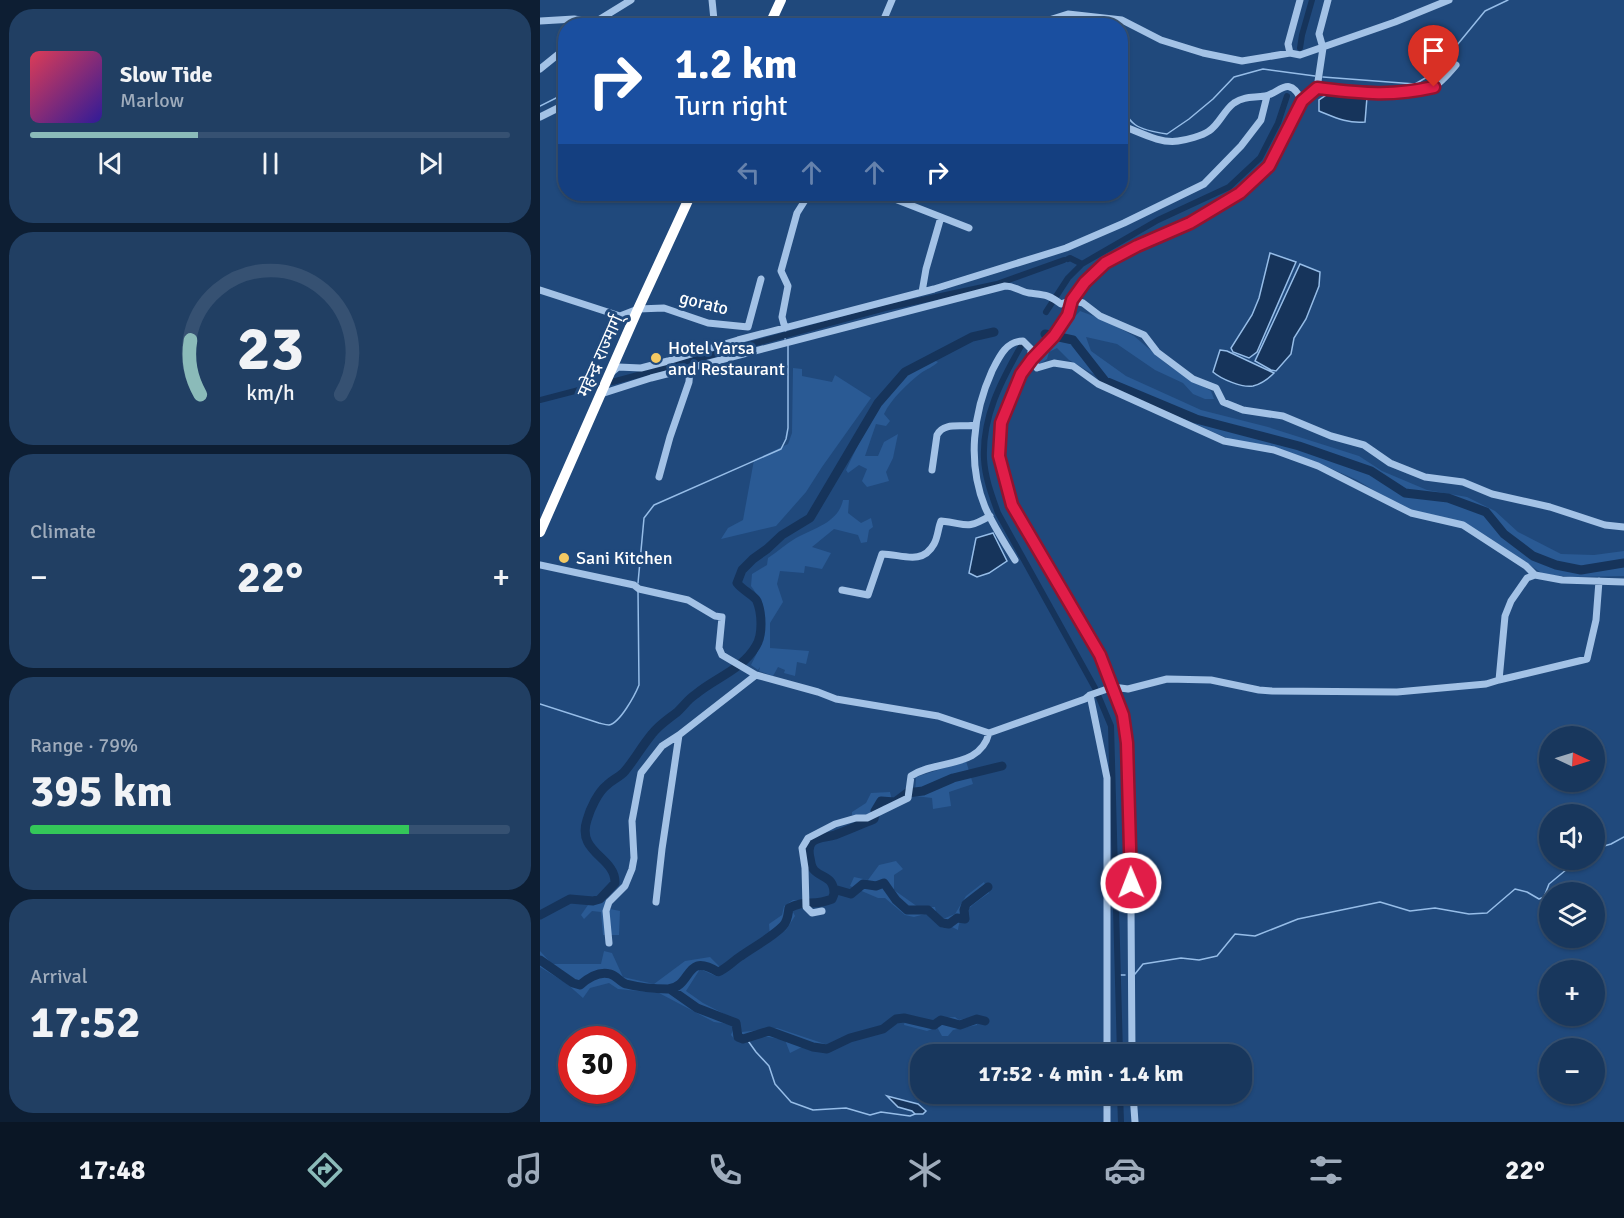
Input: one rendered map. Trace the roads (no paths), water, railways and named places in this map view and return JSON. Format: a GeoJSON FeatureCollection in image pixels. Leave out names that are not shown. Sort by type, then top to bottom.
{"type":"FeatureCollection","features":[{"type":"Feature","properties":{"kind":"highway"},"geometry":{"type":"LineString","coordinates":[[773,18],[781,0]]}},
{"type":"Feature","properties":{"kind":"highway","name":"महेन्द्र राज्मार्ग्"},"geometry":{"type":"LineString","coordinates":[[540,532],[638,309],[689,201]]}},
{"type":"Feature","properties":{"kind":"street"},"geometry":{"type":"LineString","coordinates":[[602,18],[631,0]]}},
{"type":"Feature","properties":{"kind":"street"},"geometry":{"type":"LineString","coordinates":[[712,0],[714,18]]}},
{"type":"Feature","properties":{"kind":"street"},"geometry":{"type":"LineString","coordinates":[[884,18],[892,0]]}},
{"type":"Feature","properties":{"kind":"street"},"geometry":{"type":"LineString","coordinates":[[1290,52],[1288,44],[1300,0]]}},
{"type":"Feature","properties":{"kind":"street"},"geometry":{"type":"LineString","coordinates":[[1132,1044],[1127,743],[1123,715],[1100,655],[1012,505],[999,456],[1001,423],[1021,374],[1054,336],[1068,315],[1072,300],[1085,282],[1105,263],[1190,223],[1240,193],[1269,166],[1302,101],[1317,88],[1322,69],[1323,48],[1319,34],[1328,0]]}},
{"type":"Feature","properties":{"kind":"street"},"geometry":{"type":"LineString","coordinates":[[1128,23],[1161,40],[1203,53],[1242,61],[1290,52],[1300,55],[1449,0]]}},
{"type":"Feature","properties":{"kind":"street"},"geometry":{"type":"LineString","coordinates":[[1055,18],[1068,14],[1104,18]]}},
{"type":"Feature","properties":{"kind":"street"},"geometry":{"type":"LineString","coordinates":[[540,21],[558,20]]}},
{"type":"Feature","properties":{"kind":"street"},"geometry":{"type":"LineString","coordinates":[[540,69],[558,54]]}},
{"type":"Feature","properties":{"kind":"street"},"geometry":{"type":"LineString","coordinates":[[1317,88],[1372,94],[1406,93],[1434,87],[1456,65]]}},
{"type":"Feature","properties":{"kind":"street"},"geometry":{"type":"LineString","coordinates":[[1128,128],[1157,139],[1178,141],[1210,131],[1232,104],[1246,96],[1267,96],[1284,87],[1292,88],[1299,94],[1302,101]]}},
{"type":"Feature","properties":{"kind":"street"},"geometry":{"type":"LineString","coordinates":[[610,374],[618,367],[641,368],[922,292],[1066,248],[1204,184],[1241,146],[1261,120],[1267,96]]}},
{"type":"Feature","properties":{"kind":"street"},"geometry":{"type":"LineString","coordinates":[[540,117],[558,108]]}},
{"type":"Feature","properties":{"kind":"street"},"geometry":{"type":"LineString","coordinates":[[784,328],[782,317],[788,286],[781,271],[797,213],[805,201]]}},
{"type":"Feature","properties":{"kind":"street"},"geometry":{"type":"LineString","coordinates":[[900,201],[969,228]]}},
{"type":"Feature","properties":{"kind":"street"},"geometry":{"type":"LineString","coordinates":[[922,292],[941,217]]}},
{"type":"Feature","properties":{"kind":"street","name":"gorato"},"geometry":{"type":"LineString","coordinates":[[638,309],[664,308],[708,322],[748,327],[761,279]]}},
{"type":"Feature","properties":{"kind":"street"},"geometry":{"type":"LineString","coordinates":[[601,394],[690,368],[1005,286],[1014,286],[1027,293],[1051,296],[1061,304],[1072,300],[1083,303],[1100,316],[1144,335],[1157,352],[1175,366],[1193,379],[1216,388],[1223,402],[1243,410],[1283,416],[1330,436],[1364,445],[1390,463],[1425,477],[1463,482],[1492,494],[1550,507],[1605,525],[1624,526]]}},
{"type":"Feature","properties":{"kind":"street"},"geometry":{"type":"LineString","coordinates":[[540,290],[620,316],[638,309]]}},
{"type":"Feature","properties":{"kind":"street"},"geometry":{"type":"LineString","coordinates":[[1015,560],[984,504],[977,478],[974,453],[976,425],[989,379],[1004,350],[1014,341],[1023,341],[1031,349],[1032,359],[1037,368],[1054,363],[1073,366],[1098,384],[1224,441],[1274,450],[1318,466],[1411,513],[1463,525],[1526,566],[1535,575]]}},
{"type":"Feature","properties":{"kind":"street"},"geometry":{"type":"LineString","coordinates":[[659,477],[689,382],[690,368]]}},
{"type":"Feature","properties":{"kind":"street"},"geometry":{"type":"LineString","coordinates":[[932,470],[937,435],[940,430],[948,426],[976,425]]}},
{"type":"Feature","properties":{"kind":"street"},"geometry":{"type":"LineString","coordinates":[[842,590],[868,595],[882,554],[914,559],[921,557],[935,543],[941,521],[972,525],[990,516]]}},
{"type":"Feature","properties":{"kind":"street"},"geometry":{"type":"LineString","coordinates":[[540,565],[688,600],[722,617],[719,648],[722,655],[756,675],[836,699],[938,716],[990,733],[1111,688],[1128,689],[1167,679],[1211,680],[1259,690],[1397,692],[1486,684],[1587,659],[1596,620],[1599,581]]}},
{"type":"Feature","properties":{"kind":"street"},"geometry":{"type":"LineString","coordinates":[[1499,680],[1505,616],[1511,601],[1527,578],[1535,575],[1562,580],[1624,582]]}},
{"type":"Feature","properties":{"kind":"street"},"geometry":{"type":"LineString","coordinates":[[609,943],[606,911],[609,902],[625,886],[632,869],[632,821],[641,773],[662,746],[756,675]]}},
{"type":"Feature","properties":{"kind":"street"},"geometry":{"type":"LineString","coordinates":[[1093,694],[1107,778],[1107,1044]]}},
{"type":"Feature","properties":{"kind":"street"},"geometry":{"type":"LineString","coordinates":[[822,911],[812,913],[808,911],[806,902],[802,848],[808,838],[842,821],[867,818],[892,807],[910,793],[910,780],[915,774],[966,759],[978,753],[984,747],[990,733]]}},
{"type":"Feature","properties":{"kind":"street"},"geometry":{"type":"LineString","coordinates":[[656,902],[679,735]]}},
{"type":"Feature","properties":{"kind":"street"},"geometry":{"type":"LineString","coordinates":[[1107,1104],[1107,1122]]}},
{"type":"Feature","properties":{"kind":"street"},"geometry":{"type":"LineString","coordinates":[[1133,1104],[1135,1122]]}},
{"type":"Feature","properties":{"kind":"waterway"},"geometry":{"type":"LineString","coordinates":[[1300,48],[1312,0]]}},
{"type":"Feature","properties":{"kind":"waterway"},"geometry":{"type":"LineString","coordinates":[[1323,77],[1415,84],[1434,73],[1485,11],[1508,0]]}},
{"type":"Feature","properties":{"kind":"waterway"},"geometry":{"type":"LineString","coordinates":[[1128,117],[1141,128],[1167,134],[1213,99],[1234,77],[1263,69],[1315,76]]}},
{"type":"Feature","properties":{"kind":"waterway"},"geometry":{"type":"LineString","coordinates":[[1046,312],[1068,278],[1082,264],[1158,220],[1229,187],[1260,158],[1278,123],[1287,96]]}},
{"type":"Feature","properties":{"kind":"waterway"},"geometry":{"type":"LineString","coordinates":[[540,106],[558,97]]}},
{"type":"Feature","properties":{"kind":"waterway"},"geometry":{"type":"LineString","coordinates":[[1068,259],[1082,264]]}},
{"type":"Feature","properties":{"kind":"waterway"},"geometry":{"type":"LineString","coordinates":[[612,382],[885,308],[997,284],[1064,260]]}},
{"type":"Feature","properties":{"kind":"waterway"},"geometry":{"type":"LineString","coordinates":[[540,915],[570,899],[593,901],[600,899],[615,883],[610,867],[591,848],[587,840],[585,831],[592,806],[604,788],[625,771],[657,728],[693,696],[744,661],[756,646],[761,630],[759,606],[756,599],[737,583],[742,570],[782,535],[810,518],[878,403],[905,372],[972,337],[994,332]]}},
{"type":"Feature","properties":{"kind":"waterway"},"geometry":{"type":"LineString","coordinates":[[1045,334],[1073,340],[1105,381],[1196,419],[1299,446],[1371,471],[1405,493],[1448,498],[1486,512],[1504,534],[1533,556],[1556,565],[1581,570],[1624,563]]}},
{"type":"Feature","properties":{"kind":"waterway"},"geometry":{"type":"LineString","coordinates":[[638,583],[644,518],[654,505],[781,449],[788,428],[788,346]]}},
{"type":"Feature","properties":{"kind":"waterway"},"geometry":{"type":"LineString","coordinates":[[1021,346],[994,400],[986,429],[984,459],[989,487],[998,513],[1095,688],[1111,726],[1120,1044]]}},
{"type":"Feature","properties":{"kind":"waterway"},"geometry":{"type":"LineString","coordinates":[[540,400],[598,385]]}},
{"type":"Feature","properties":{"kind":"waterway"},"geometry":{"type":"LineString","coordinates":[[540,704],[606,725],[618,719],[631,702],[639,685],[638,591]]}},
{"type":"Feature","properties":{"kind":"waterway"},"geometry":{"type":"LineString","coordinates":[[875,811],[881,801],[895,802],[907,793],[923,791],[953,778],[1002,766]]}},
{"type":"Feature","properties":{"kind":"waterway"},"geometry":{"type":"LineString","coordinates":[[540,960],[573,983],[580,985],[594,976],[606,973],[626,984],[668,989],[682,983],[690,972],[699,966],[718,972],[783,926],[788,917],[789,908],[832,899],[834,894],[832,884],[812,867],[809,851],[812,842],[874,819],[875,815]]}},
{"type":"Feature","properties":{"kind":"waterway"},"geometry":{"type":"LineString","coordinates":[[1605,846],[1624,837]]}},
{"type":"Feature","properties":{"kind":"waterway"},"geometry":{"type":"LineString","coordinates":[[1135,974],[1143,964],[1181,958],[1199,960],[1217,956],[1235,934],[1255,936],[1298,919],[1380,902],[1410,911],[1435,908],[1469,914],[1487,913],[1515,889],[1527,892],[1539,899],[1544,897],[1549,884],[1566,870]]}},
{"type":"Feature","properties":{"kind":"waterway"},"geometry":{"type":"LineString","coordinates":[[834,892],[837,890],[851,894],[863,884],[876,886],[884,883],[896,900],[907,910],[928,910],[942,923],[949,924],[957,918],[965,919],[966,904],[988,887]]}},
{"type":"Feature","properties":{"kind":"waterway"},"geometry":{"type":"LineString","coordinates":[[1118,975],[1125,975]]}},
{"type":"Feature","properties":{"kind":"waterway"},"geometry":{"type":"LineString","coordinates":[[670,989],[697,1008],[736,1023],[738,1037],[743,1039],[769,1031],[813,1047],[827,1049],[850,1038],[883,1029],[896,1019],[904,1018],[934,1025],[941,1020],[960,1025],[977,1019],[985,1021]]}},
{"type":"Feature","properties":{"kind":"waterway"},"geometry":{"type":"LineString","coordinates":[[746,1038],[769,1066],[775,1084],[791,1102],[813,1110],[846,1108],[870,1115],[881,1112],[910,1116],[915,1114]]}},
{"type":"Feature","properties":{"kind":"waterway"},"geometry":{"type":"LineString","coordinates":[[1120,1104],[1121,1122]]}},
{"type":"Feature","properties":{"kind":"place","name":"Hotel Yarsa and Restaurant"},"geometry":{"type":"Point","coordinates":[656,358]}},
{"type":"Feature","properties":{"kind":"place","name":"Sani Kitchen"},"geometry":{"type":"Point","coordinates":[564,558]}}]}
